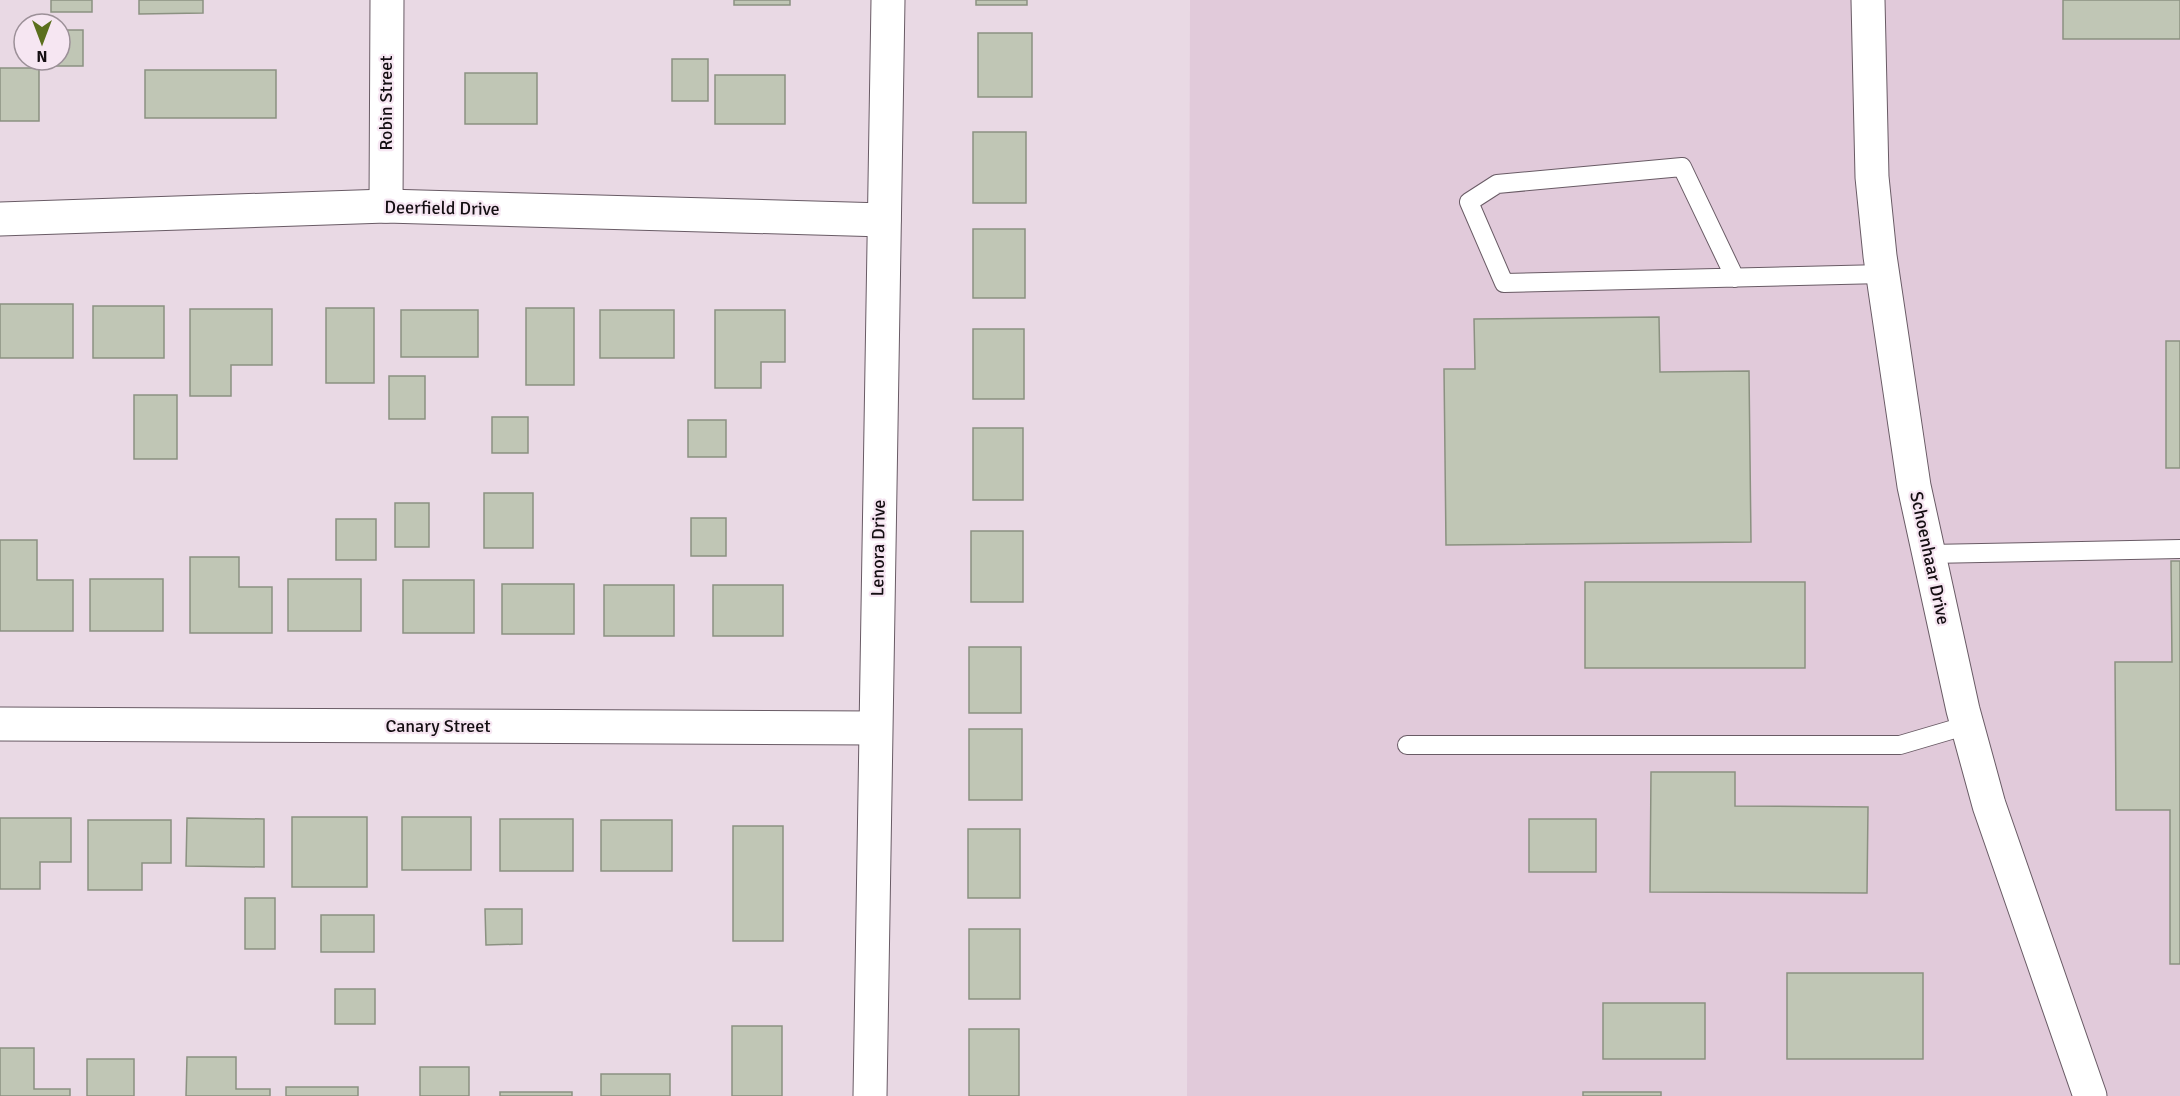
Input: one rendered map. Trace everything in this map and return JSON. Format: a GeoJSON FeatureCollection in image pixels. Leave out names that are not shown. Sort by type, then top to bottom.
{"type":"FeatureCollection","features":[{"type":"Feature","properties":{"kind":"street","name":"Robin Street"},"geometry":{"type":"LineString","coordinates":[[386,206],[387,0]]}},
{"type":"Feature","properties":{"kind":"street","name":"Lenora Drive"},"geometry":{"type":"LineString","coordinates":[[870,1096],[888,0]]}},
{"type":"Feature","properties":{"kind":"street","name":"Schoenhaar Drive"},"geometry":{"type":"LineString","coordinates":[[1868,0],[1872,177],[1883,274],[1914,486],[1968,725],[1989,806],[2090,1096]]}},
{"type":"Feature","properties":{"kind":"street","name":"Deerfield Drive"},"geometry":{"type":"LineString","coordinates":[[0,219],[386,206],[884,220]]}},
{"type":"Feature","properties":{"kind":"street","name":"Canary Street"},"geometry":{"type":"LineString","coordinates":[[0,723],[875,728]]}},
{"type":"Feature","properties":{"kind":"lane"},"geometry":{"type":"LineString","coordinates":[[1736,278],[1682,167],[1497,184],[1469,202],[1504,283],[1736,278],[1883,274]]}},
{"type":"Feature","properties":{"kind":"lane"},"geometry":{"type":"LineString","coordinates":[[1929,554],[2180,549]]}},
{"type":"Feature","properties":{"kind":"lane"},"geometry":{"type":"LineString","coordinates":[[1407,745],[1900,745],[1968,725]]}},
{"type":"Feature","properties":{"kind":"shaded area"},"geometry":{"type":"Polygon","coordinates":[[[1190,0],[2180,0],[2180,1096],[1187,1096],[1190,0]]]}},
{"type":"Feature","properties":{"kind":"building"},"geometry":{"type":"Polygon","coordinates":[[[51,0],[92,0],[92,12],[51,12],[51,0]]]}},
{"type":"Feature","properties":{"kind":"building"},"geometry":{"type":"Polygon","coordinates":[[[139,0],[203,0],[203,13],[139,14],[139,0]]]}},
{"type":"Feature","properties":{"kind":"building"},"geometry":{"type":"Polygon","coordinates":[[[734,0],[790,0],[790,5],[734,5],[734,0]]]}},
{"type":"Feature","properties":{"kind":"building"},"geometry":{"type":"Polygon","coordinates":[[[976,0],[1027,0],[1027,5],[976,5],[976,0]]]}},
{"type":"Feature","properties":{"kind":"building"},"geometry":{"type":"Polygon","coordinates":[[[2063,0],[2180,0],[2180,39],[2063,39],[2063,0]]]}},
{"type":"Feature","properties":{"kind":"building"},"geometry":{"type":"Polygon","coordinates":[[[72,30],[83,30],[83,66],[72,66],[72,30]]]}},
{"type":"Feature","properties":{"kind":"building"},"geometry":{"type":"Polygon","coordinates":[[[978,33],[1032,33],[1032,97],[978,97],[978,33]]]}},
{"type":"Feature","properties":{"kind":"building"},"geometry":{"type":"Polygon","coordinates":[[[672,59],[708,59],[708,101],[672,101],[672,59]]]}},
{"type":"Feature","properties":{"kind":"building"},"geometry":{"type":"Polygon","coordinates":[[[0,68],[12,68],[12,72],[39,72],[39,121],[0,121],[0,68]]]}},
{"type":"Feature","properties":{"kind":"building"},"geometry":{"type":"Polygon","coordinates":[[[145,70],[276,70],[276,118],[145,118],[145,70]]]}},
{"type":"Feature","properties":{"kind":"building"},"geometry":{"type":"Polygon","coordinates":[[[465,73],[537,73],[537,124],[465,124],[465,73]]]}},
{"type":"Feature","properties":{"kind":"building"},"geometry":{"type":"Polygon","coordinates":[[[715,75],[785,75],[785,124],[715,124],[715,75]]]}},
{"type":"Feature","properties":{"kind":"building"},"geometry":{"type":"Polygon","coordinates":[[[973,132],[1026,132],[1026,203],[973,203],[973,132]]]}},
{"type":"Feature","properties":{"kind":"building"},"geometry":{"type":"Polygon","coordinates":[[[973,229],[1025,229],[1025,298],[973,298],[973,229]]]}},
{"type":"Feature","properties":{"kind":"building"},"geometry":{"type":"Polygon","coordinates":[[[0,304],[73,304],[73,358],[0,358],[0,304]]]}},
{"type":"Feature","properties":{"kind":"building"},"geometry":{"type":"Polygon","coordinates":[[[93,306],[164,306],[164,358],[93,358],[93,306]]]}},
{"type":"Feature","properties":{"kind":"building"},"geometry":{"type":"Polygon","coordinates":[[[326,308],[374,308],[374,383],[326,383],[326,308]]]}},
{"type":"Feature","properties":{"kind":"building"},"geometry":{"type":"Polygon","coordinates":[[[526,308],[574,308],[574,385],[526,385],[526,308]]]}},
{"type":"Feature","properties":{"kind":"building"},"geometry":{"type":"Polygon","coordinates":[[[190,309],[272,309],[272,365],[231,365],[231,396],[190,396],[190,309]]]}},
{"type":"Feature","properties":{"kind":"building"},"geometry":{"type":"Polygon","coordinates":[[[401,310],[478,310],[478,357],[401,357],[401,310]]]}},
{"type":"Feature","properties":{"kind":"building"},"geometry":{"type":"Polygon","coordinates":[[[600,310],[674,310],[674,358],[600,358],[600,310]]]}},
{"type":"Feature","properties":{"kind":"building"},"geometry":{"type":"Polygon","coordinates":[[[715,310],[785,310],[785,362],[761,362],[761,388],[715,388],[715,310]]]}},
{"type":"Feature","properties":{"kind":"building"},"geometry":{"type":"Polygon","coordinates":[[[1659,317],[1660,372],[1749,371],[1751,542],[1446,545],[1444,369],[1475,369],[1474,319],[1659,317]]]}},
{"type":"Feature","properties":{"kind":"building"},"geometry":{"type":"Polygon","coordinates":[[[973,329],[1024,329],[1024,399],[973,399],[973,329]]]}},
{"type":"Feature","properties":{"kind":"building"},"geometry":{"type":"Polygon","coordinates":[[[2166,341],[2180,341],[2180,468],[2166,468],[2166,341]]]}},
{"type":"Feature","properties":{"kind":"building"},"geometry":{"type":"Polygon","coordinates":[[[389,376],[425,376],[425,419],[389,419],[389,376]]]}},
{"type":"Feature","properties":{"kind":"building"},"geometry":{"type":"Polygon","coordinates":[[[134,395],[177,395],[177,459],[134,459],[134,395]]]}},
{"type":"Feature","properties":{"kind":"building"},"geometry":{"type":"Polygon","coordinates":[[[492,417],[528,417],[528,453],[492,453],[492,417]]]}},
{"type":"Feature","properties":{"kind":"building"},"geometry":{"type":"Polygon","coordinates":[[[688,420],[726,420],[726,457],[688,457],[688,420]]]}},
{"type":"Feature","properties":{"kind":"building"},"geometry":{"type":"Polygon","coordinates":[[[973,428],[1023,428],[1023,500],[973,500],[973,428]]]}},
{"type":"Feature","properties":{"kind":"building"},"geometry":{"type":"Polygon","coordinates":[[[484,493],[533,493],[533,548],[484,548],[484,493]]]}},
{"type":"Feature","properties":{"kind":"building"},"geometry":{"type":"Polygon","coordinates":[[[395,503],[429,503],[429,547],[395,547],[395,503]]]}},
{"type":"Feature","properties":{"kind":"building"},"geometry":{"type":"Polygon","coordinates":[[[691,518],[726,518],[726,556],[691,556],[691,518]]]}},
{"type":"Feature","properties":{"kind":"building"},"geometry":{"type":"Polygon","coordinates":[[[336,519],[376,519],[376,560],[336,560],[336,519]]]}},
{"type":"Feature","properties":{"kind":"building"},"geometry":{"type":"Polygon","coordinates":[[[971,531],[1023,531],[1023,602],[971,602],[971,531]]]}},
{"type":"Feature","properties":{"kind":"building"},"geometry":{"type":"Polygon","coordinates":[[[0,540],[37,540],[37,580],[73,580],[73,631],[0,631],[0,540]]]}},
{"type":"Feature","properties":{"kind":"building"},"geometry":{"type":"Polygon","coordinates":[[[190,557],[239,557],[239,587],[272,587],[272,633],[190,633],[190,557]]]}},
{"type":"Feature","properties":{"kind":"building"},"geometry":{"type":"Polygon","coordinates":[[[2171,561],[2180,561],[2180,964],[2170,964],[2170,810],[2116,810],[2115,662],[2172,662],[2171,561]]]}},
{"type":"Feature","properties":{"kind":"building"},"geometry":{"type":"Polygon","coordinates":[[[90,579],[163,579],[163,631],[90,631],[90,579]]]}},
{"type":"Feature","properties":{"kind":"building"},"geometry":{"type":"Polygon","coordinates":[[[288,579],[361,579],[361,631],[288,631],[288,579]]]}},
{"type":"Feature","properties":{"kind":"building"},"geometry":{"type":"Polygon","coordinates":[[[403,580],[474,580],[474,633],[403,633],[403,580]]]}},
{"type":"Feature","properties":{"kind":"building"},"geometry":{"type":"Polygon","coordinates":[[[1585,582],[1805,582],[1805,668],[1585,668],[1585,582]]]}},
{"type":"Feature","properties":{"kind":"building"},"geometry":{"type":"Polygon","coordinates":[[[502,584],[574,584],[574,634],[502,634],[502,584]]]}},
{"type":"Feature","properties":{"kind":"building"},"geometry":{"type":"Polygon","coordinates":[[[604,585],[674,585],[674,636],[604,636],[604,585]]]}},
{"type":"Feature","properties":{"kind":"building"},"geometry":{"type":"Polygon","coordinates":[[[713,585],[783,585],[783,636],[713,636],[713,585]]]}},
{"type":"Feature","properties":{"kind":"building"},"geometry":{"type":"Polygon","coordinates":[[[969,647],[1021,647],[1021,713],[969,713],[969,647]]]}},
{"type":"Feature","properties":{"kind":"building"},"geometry":{"type":"Polygon","coordinates":[[[969,729],[1022,729],[1022,800],[969,800],[969,729]]]}},
{"type":"Feature","properties":{"kind":"building"},"geometry":{"type":"Polygon","coordinates":[[[1651,772],[1735,772],[1735,806],[1868,807],[1867,893],[1650,892],[1651,772]]]}},
{"type":"Feature","properties":{"kind":"building"},"geometry":{"type":"Polygon","coordinates":[[[292,817],[367,817],[367,887],[292,887],[292,817]]]}},
{"type":"Feature","properties":{"kind":"building"},"geometry":{"type":"Polygon","coordinates":[[[402,817],[471,817],[471,870],[402,870],[402,817]]]}},
{"type":"Feature","properties":{"kind":"building"},"geometry":{"type":"Polygon","coordinates":[[[0,818],[71,818],[71,862],[40,862],[40,889],[0,889],[0,818]]]}},
{"type":"Feature","properties":{"kind":"building"},"geometry":{"type":"Polygon","coordinates":[[[187,818],[264,819],[264,867],[186,866],[187,818]]]}},
{"type":"Feature","properties":{"kind":"building"},"geometry":{"type":"Polygon","coordinates":[[[500,819],[573,819],[573,871],[500,871],[500,819]]]}},
{"type":"Feature","properties":{"kind":"building"},"geometry":{"type":"Polygon","coordinates":[[[1529,819],[1596,819],[1596,872],[1529,872],[1529,819]]]}},
{"type":"Feature","properties":{"kind":"building"},"geometry":{"type":"Polygon","coordinates":[[[88,820],[171,820],[171,863],[142,863],[142,890],[88,890],[88,820]]]}},
{"type":"Feature","properties":{"kind":"building"},"geometry":{"type":"Polygon","coordinates":[[[601,820],[672,820],[672,871],[601,871],[601,820]]]}},
{"type":"Feature","properties":{"kind":"building"},"geometry":{"type":"Polygon","coordinates":[[[733,826],[783,826],[783,941],[733,941],[733,826]]]}},
{"type":"Feature","properties":{"kind":"building"},"geometry":{"type":"Polygon","coordinates":[[[968,829],[1020,829],[1020,898],[968,898],[968,829]]]}},
{"type":"Feature","properties":{"kind":"building"},"geometry":{"type":"Polygon","coordinates":[[[245,898],[275,898],[275,949],[245,949],[245,898]]]}},
{"type":"Feature","properties":{"kind":"building"},"geometry":{"type":"Polygon","coordinates":[[[485,909],[522,909],[522,944],[486,945],[485,909]]]}},
{"type":"Feature","properties":{"kind":"building"},"geometry":{"type":"Polygon","coordinates":[[[321,915],[374,915],[374,952],[321,952],[321,915]]]}},
{"type":"Feature","properties":{"kind":"building"},"geometry":{"type":"Polygon","coordinates":[[[969,929],[1020,929],[1020,999],[969,999],[969,929]]]}},
{"type":"Feature","properties":{"kind":"building"},"geometry":{"type":"Polygon","coordinates":[[[1787,973],[1923,973],[1923,1059],[1787,1059],[1787,973]]]}},
{"type":"Feature","properties":{"kind":"building"},"geometry":{"type":"Polygon","coordinates":[[[335,989],[375,989],[375,1024],[335,1024],[335,989]]]}},
{"type":"Feature","properties":{"kind":"building"},"geometry":{"type":"Polygon","coordinates":[[[1603,1003],[1705,1003],[1705,1059],[1603,1059],[1603,1003]]]}},
{"type":"Feature","properties":{"kind":"building"},"geometry":{"type":"Polygon","coordinates":[[[732,1026],[782,1026],[782,1096],[732,1096],[732,1026]]]}},
{"type":"Feature","properties":{"kind":"building"},"geometry":{"type":"Polygon","coordinates":[[[969,1029],[1019,1029],[1019,1096],[969,1096],[969,1029]]]}},
{"type":"Feature","properties":{"kind":"building"},"geometry":{"type":"Polygon","coordinates":[[[0,1048],[34,1048],[34,1089],[70,1089],[70,1096],[0,1096],[0,1048]]]}},
{"type":"Feature","properties":{"kind":"building"},"geometry":{"type":"Polygon","coordinates":[[[187,1057],[236,1057],[236,1089],[270,1089],[270,1096],[186,1096],[187,1057]]]}},
{"type":"Feature","properties":{"kind":"building"},"geometry":{"type":"Polygon","coordinates":[[[87,1059],[134,1059],[134,1096],[87,1096],[87,1059]]]}},
{"type":"Feature","properties":{"kind":"building"},"geometry":{"type":"Polygon","coordinates":[[[420,1067],[469,1067],[469,1096],[420,1096],[420,1067]]]}},
{"type":"Feature","properties":{"kind":"building"},"geometry":{"type":"Polygon","coordinates":[[[601,1074],[670,1074],[670,1096],[601,1096],[601,1074]]]}},
{"type":"Feature","properties":{"kind":"building"},"geometry":{"type":"Polygon","coordinates":[[[286,1087],[358,1087],[358,1096],[286,1096],[286,1087]]]}},
{"type":"Feature","properties":{"kind":"building"},"geometry":{"type":"Polygon","coordinates":[[[500,1092],[572,1092],[572,1096],[500,1096],[500,1092]]]}},
{"type":"Feature","properties":{"kind":"building"},"geometry":{"type":"Polygon","coordinates":[[[1583,1092],[1661,1092],[1661,1096],[1583,1096],[1583,1092]]]}}]}
